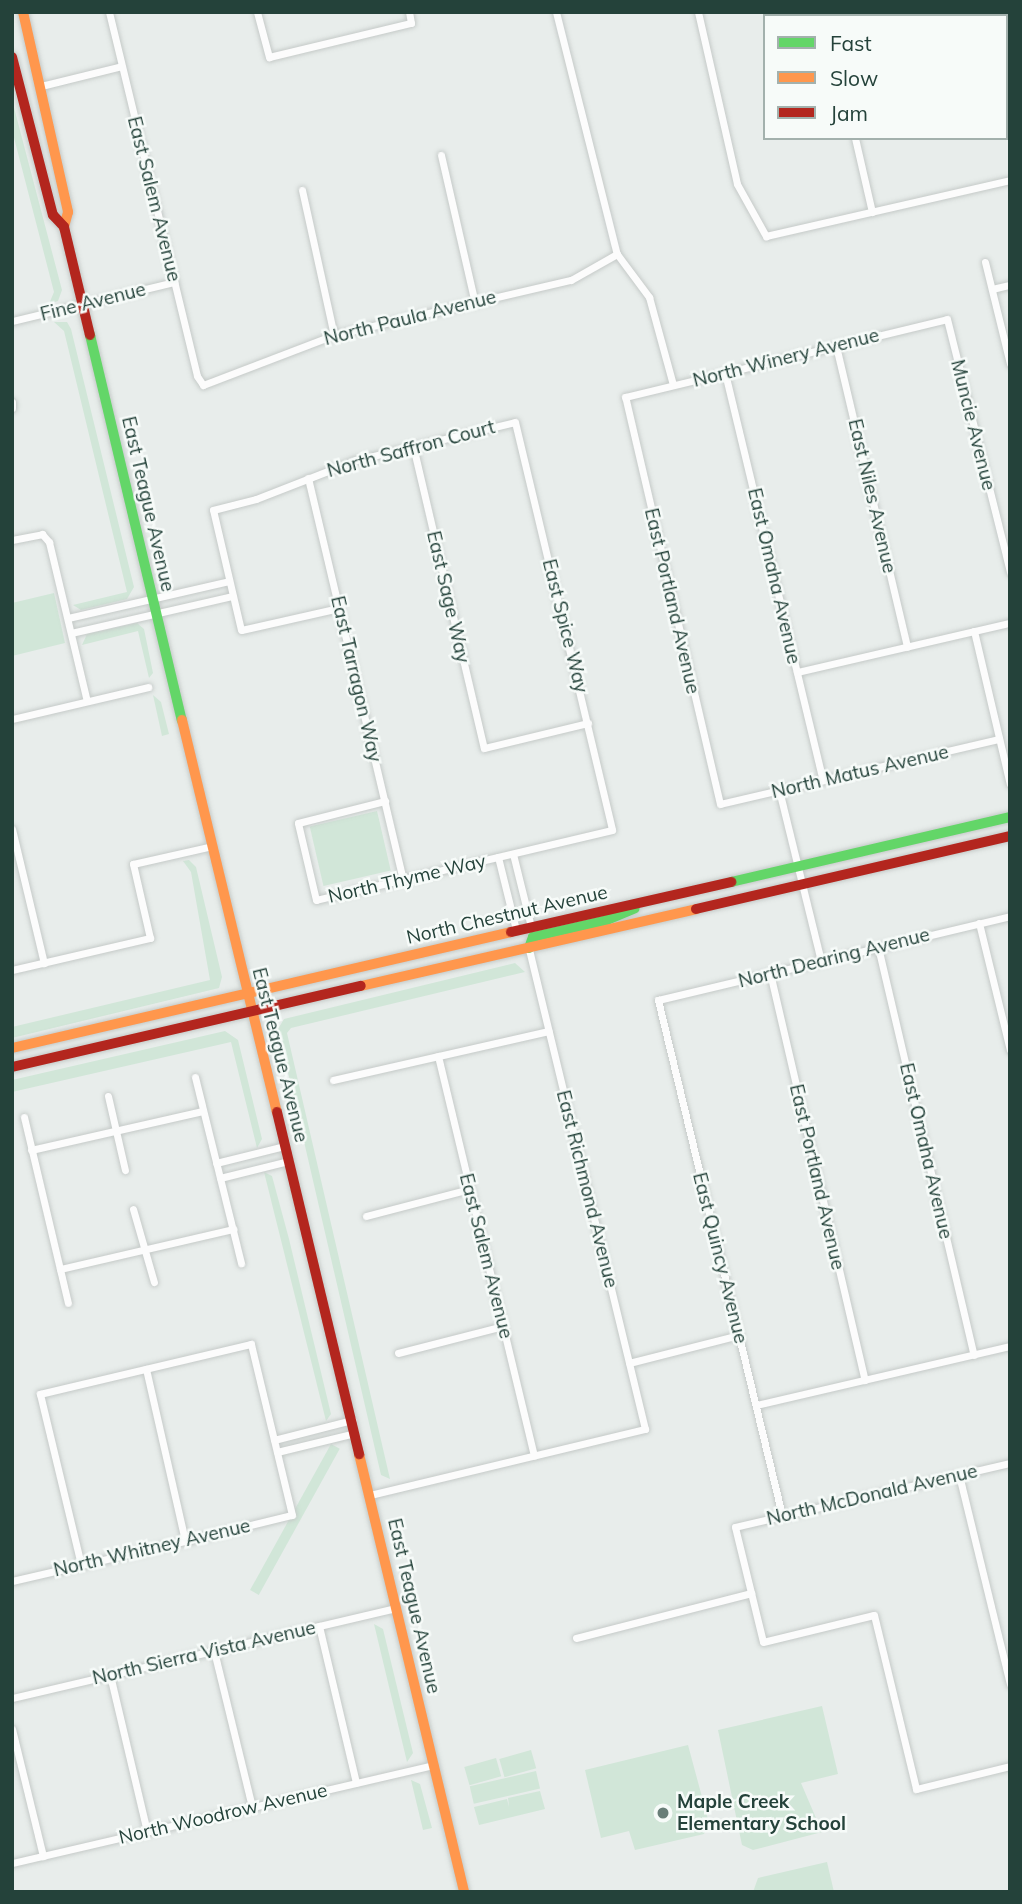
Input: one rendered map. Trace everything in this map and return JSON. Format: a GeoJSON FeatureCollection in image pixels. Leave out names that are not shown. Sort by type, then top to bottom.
{"type":"FeatureCollection","features":[{"type":"Feature","properties":{"kind":"main road","name":"East Teague Avenue"},"geometry":{"type":"LineString","coordinates":[[23,12],[68,212],[64,227],[82,305],[464,1892]]}},
{"type":"Feature","properties":{"kind":"main road","name":"East Teague Avenue"},"geometry":{"type":"LineString","coordinates":[[12,57],[15,83],[53,215],[64,227]]}},
{"type":"Feature","properties":{"kind":"main road","name":"North Chestnut Avenue"},"geometry":{"type":"LineString","coordinates":[[12,1048],[797,864],[1010,817]]}},
{"type":"Feature","properties":{"kind":"main road","name":"North Chestnut Avenue"},"geometry":{"type":"LineString","coordinates":[[12,1067],[1010,836]]}},
{"type":"Feature","properties":{"kind":"main road"},"geometry":{"type":"LineString","coordinates":[[529,948],[533,937],[607,920],[663,896]]}},
{"type":"Feature","properties":{"kind":"street","name":"East Salem Avenue"},"geometry":{"type":"LineString","coordinates":[[109,12],[174,282],[203,385]]}},
{"type":"Feature","properties":{"kind":"street"},"geometry":{"type":"LineString","coordinates":[[257,12],[269,57],[411,23],[409,12]]}},
{"type":"Feature","properties":{"kind":"street"},"geometry":{"type":"LineString","coordinates":[[556,12],[617,254],[649,297],[673,385]]}},
{"type":"Feature","properties":{"kind":"street"},"geometry":{"type":"LineString","coordinates":[[698,12],[737,184],[766,236],[1010,180]]}},
{"type":"Feature","properties":{"kind":"street"},"geometry":{"type":"LineString","coordinates":[[41,86],[122,66]]}},
{"type":"Feature","properties":{"kind":"street"},"geometry":{"type":"LineString","coordinates":[[855,140],[872,212]]}},
{"type":"Feature","properties":{"kind":"street"},"geometry":{"type":"LineString","coordinates":[[441,155],[475,303]]}},
{"type":"Feature","properties":{"kind":"street"},"geometry":{"type":"LineString","coordinates":[[302,190],[334,335]]}},
{"type":"Feature","properties":{"kind":"street","name":"North Paula Avenue"},"geometry":{"type":"LineString","coordinates":[[203,385],[334,335],[571,280],[617,254]]}},
{"type":"Feature","properties":{"kind":"street"},"geometry":{"type":"LineString","coordinates":[[985,262],[1010,364]]}},
{"type":"Feature","properties":{"kind":"street","name":"Fine Avenue"},"geometry":{"type":"LineString","coordinates":[[12,321],[174,282]]}},
{"type":"Feature","properties":{"kind":"street"},"geometry":{"type":"LineString","coordinates":[[992,289],[1010,285]]}},
{"type":"Feature","properties":{"kind":"street","name":"North Winery Avenue"},"geometry":{"type":"LineString","coordinates":[[625,397],[947,318]]}},
{"type":"Feature","properties":{"kind":"street","name":"Muncie Avenue"},"geometry":{"type":"LineString","coordinates":[[947,318],[1010,572]]}},
{"type":"Feature","properties":{"kind":"street","name":"East Niles Avenue"},"geometry":{"type":"LineString","coordinates":[[836,346],[907,647]]}},
{"type":"Feature","properties":{"kind":"street","name":"East Omaha Avenue"},"geometry":{"type":"LineString","coordinates":[[725,373],[823,780]]}},
{"type":"Feature","properties":{"kind":"street","name":"East Portland Avenue"},"geometry":{"type":"LineString","coordinates":[[625,397],[720,804]]}},
{"type":"Feature","properties":{"kind":"street","name":"North Saffron Court"},"geometry":{"type":"LineString","coordinates":[[229,580],[213,510],[256,499],[308,478],[412,446],[515,422]]}},
{"type":"Feature","properties":{"kind":"street","name":"East Spice Way"},"geometry":{"type":"LineString","coordinates":[[515,422],[612,830]]}},
{"type":"Feature","properties":{"kind":"street","name":"East Sage Way"},"geometry":{"type":"LineString","coordinates":[[412,446],[484,748],[588,723]]}},
{"type":"Feature","properties":{"kind":"street","name":"East Tarragon Way"},"geometry":{"type":"LineString","coordinates":[[308,478],[403,880]]}},
{"type":"Feature","properties":{"kind":"street"},"geometry":{"type":"LineString","coordinates":[[12,540],[42,534],[50,542],[87,701]]}},
{"type":"Feature","properties":{"kind":"street"},"geometry":{"type":"LineString","coordinates":[[68,618],[229,580],[241,630],[339,608]]}},
{"type":"Feature","properties":{"kind":"street"},"geometry":{"type":"LineString","coordinates":[[190,590],[193,605]]}},
{"type":"Feature","properties":{"kind":"street"},"geometry":{"type":"LineString","coordinates":[[71,633],[233,596]]}},
{"type":"Feature","properties":{"kind":"street"},"geometry":{"type":"LineString","coordinates":[[108,609],[111,624]]}},
{"type":"Feature","properties":{"kind":"street"},"geometry":{"type":"LineString","coordinates":[[797,673],[1010,623]]}},
{"type":"Feature","properties":{"kind":"street"},"geometry":{"type":"LineString","coordinates":[[974,631],[1010,784]]}},
{"type":"Feature","properties":{"kind":"street"},"geometry":{"type":"LineString","coordinates":[[12,719],[148,687]]}},
{"type":"Feature","properties":{"kind":"street","name":"North Matus Avenue"},"geometry":{"type":"LineString","coordinates":[[720,804],[999,739]]}},
{"type":"Feature","properties":{"kind":"street"},"geometry":{"type":"LineString","coordinates":[[779,790],[821,961]]}},
{"type":"Feature","properties":{"kind":"street","name":"North Thyme Way"},"geometry":{"type":"LineString","coordinates":[[385,801],[298,823],[316,900],[612,830]]}},
{"type":"Feature","properties":{"kind":"street"},"geometry":{"type":"LineString","coordinates":[[13,829],[44,963]]}},
{"type":"Feature","properties":{"kind":"street"},"geometry":{"type":"LineString","coordinates":[[12,970],[150,938],[133,864],[212,846]]}},
{"type":"Feature","properties":{"kind":"street","name":"North Thyme Way"},"geometry":{"type":"LineString","coordinates":[[513,853],[531,927]]}},
{"type":"Feature","properties":{"kind":"street","name":"North Thyme Way"},"geometry":{"type":"LineString","coordinates":[[498,857],[516,930]]}},
{"type":"Feature","properties":{"kind":"street"},"geometry":{"type":"LineString","coordinates":[[509,900],[524,897]]}},
{"type":"Feature","properties":{"kind":"street","name":"North Dearing Avenue"},"geometry":{"type":"LineString","coordinates":[[658,1000],[1010,916]]}},
{"type":"Feature","properties":{"kind":"street"},"geometry":{"type":"LineString","coordinates":[[979,923],[1010,1050]]}},
{"type":"Feature","properties":{"kind":"street","name":"East Omaha Avenue"},"geometry":{"type":"LineString","coordinates":[[878,947],[974,1355]]}},
{"type":"Feature","properties":{"kind":"street","name":"East Richmond Avenue"},"geometry":{"type":"LineString","coordinates":[[529,948],[645,1429],[534,1456]]}},
{"type":"Feature","properties":{"kind":"street","name":"East Portland Avenue"},"geometry":{"type":"LineString","coordinates":[[770,973],[865,1380]]}},
{"type":"Feature","properties":{"kind":"street","name":"East Quincy Avenue"},"geometry":{"type":"LineString","coordinates":[[658,1000],[782,1515]]}},
{"type":"Feature","properties":{"kind":"street"},"geometry":{"type":"LineString","coordinates":[[333,1080],[549,1031]]}},
{"type":"Feature","properties":{"kind":"street","name":"East Salem Avenue"},"geometry":{"type":"LineString","coordinates":[[438,1056],[534,1456]]}},
{"type":"Feature","properties":{"kind":"street"},"geometry":{"type":"LineString","coordinates":[[195,1077],[241,1263]]}},
{"type":"Feature","properties":{"kind":"street"},"geometry":{"type":"LineString","coordinates":[[108,1096],[125,1170]]}},
{"type":"Feature","properties":{"kind":"street"},"geometry":{"type":"LineString","coordinates":[[32,1150],[204,1111]]}},
{"type":"Feature","properties":{"kind":"street"},"geometry":{"type":"LineString","coordinates":[[24,1117],[68,1303]]}},
{"type":"Feature","properties":{"kind":"street"},"geometry":{"type":"LineString","coordinates":[[216,1163],[284,1146]]}},
{"type":"Feature","properties":{"kind":"street"},"geometry":{"type":"LineString","coordinates":[[244,1156],[247,1171]]}},
{"type":"Feature","properties":{"kind":"street"},"geometry":{"type":"LineString","coordinates":[[220,1178],[288,1161]]}},
{"type":"Feature","properties":{"kind":"street"},"geometry":{"type":"LineString","coordinates":[[366,1216],[470,1189]]}},
{"type":"Feature","properties":{"kind":"street"},"geometry":{"type":"LineString","coordinates":[[134,1209],[154,1282]]}},
{"type":"Feature","properties":{"kind":"street"},"geometry":{"type":"LineString","coordinates":[[60,1269],[233,1229]]}},
{"type":"Feature","properties":{"kind":"street"},"geometry":{"type":"LineString","coordinates":[[398,1353],[503,1326]]}},
{"type":"Feature","properties":{"kind":"street"},"geometry":{"type":"LineString","coordinates":[[629,1363],[739,1335]]}},
{"type":"Feature","properties":{"kind":"street"},"geometry":{"type":"LineString","coordinates":[[81,1565],[40,1394],[251,1344],[277,1452],[355,1433]]}},
{"type":"Feature","properties":{"kind":"street"},"geometry":{"type":"LineString","coordinates":[[755,1405],[1010,1346]]}},
{"type":"Feature","properties":{"kind":"street"},"geometry":{"type":"LineString","coordinates":[[146,1369],[186,1541]]}},
{"type":"Feature","properties":{"kind":"street"},"geometry":{"type":"LineString","coordinates":[[274,1440],[352,1420]]}},
{"type":"Feature","properties":{"kind":"street","name":"North Whitney Avenue"},"geometry":{"type":"LineString","coordinates":[[12,1581],[292,1515],[277,1452]]}},
{"type":"Feature","properties":{"kind":"street"},"geometry":{"type":"LineString","coordinates":[[370,1494],[534,1456]]}},
{"type":"Feature","properties":{"kind":"street","name":"North McDonald Avenue"},"geometry":{"type":"LineString","coordinates":[[751,1593],[735,1527],[1010,1463]]}},
{"type":"Feature","properties":{"kind":"street"},"geometry":{"type":"LineString","coordinates":[[959,1475],[1010,1684]]}},
{"type":"Feature","properties":{"kind":"street"},"geometry":{"type":"LineString","coordinates":[[576,1638],[751,1593],[763,1642],[874,1615],[916,1789],[1010,1766]]}},
{"type":"Feature","properties":{"kind":"street","name":"North Sierra Vista Avenue"},"geometry":{"type":"LineString","coordinates":[[12,1698],[396,1608]]}},
{"type":"Feature","properties":{"kind":"street"},"geometry":{"type":"LineString","coordinates":[[319,1626],[356,1783]]}},
{"type":"Feature","properties":{"kind":"street"},"geometry":{"type":"LineString","coordinates":[[214,1651],[252,1807]]}},
{"type":"Feature","properties":{"kind":"street"},"geometry":{"type":"LineString","coordinates":[[110,1675],[147,1832]]}},
{"type":"Feature","properties":{"kind":"street"},"geometry":{"type":"LineString","coordinates":[[12,1729],[43,1856]]}},
{"type":"Feature","properties":{"kind":"street","name":"North Woodrow Avenue"},"geometry":{"type":"LineString","coordinates":[[12,1863],[433,1765]]}},
{"type":"Feature","properties":{"kind":"green space"},"geometry":{"type":"Polygon","coordinates":[[[12,100],[62,290],[58,301],[49,304],[54,292],[12,130],[12,100]]]}},
{"type":"Feature","properties":{"kind":"green space"},"geometry":{"type":"Polygon","coordinates":[[[54,322],[67,322],[71,329],[134,587],[127,599],[81,610],[73,605],[127,592],[64,331],[54,322]]]}},
{"type":"Feature","properties":{"kind":"green space"},"geometry":{"type":"Polygon","coordinates":[[[54,593],[65,643],[12,656],[12,603],[54,593]]]}},
{"type":"Feature","properties":{"kind":"green space"},"geometry":{"type":"Polygon","coordinates":[[[137,623],[144,629],[153,673],[149,678],[138,631],[82,645],[87,634],[137,623]]]}},
{"type":"Feature","properties":{"kind":"green space"},"geometry":{"type":"Polygon","coordinates":[[[153,695],[161,702],[169,734],[162,736],[153,695]]]}},
{"type":"Feature","properties":{"kind":"green space"},"geometry":{"type":"Polygon","coordinates":[[[377,811],[391,870],[323,886],[310,827],[377,811]]]}},
{"type":"Feature","properties":{"kind":"green space"},"geometry":{"type":"Polygon","coordinates":[[[189,860],[196,867],[222,977],[219,988],[12,1038],[12,1027],[210,980],[191,872],[183,861],[189,860]]]}},
{"type":"Feature","properties":{"kind":"green space"},"geometry":{"type":"Polygon","coordinates":[[[515,963],[525,972],[291,1028],[287,1033],[390,1479],[381,1475],[278,1029],[284,1019],[515,963]]]}},
{"type":"Feature","properties":{"kind":"green space"},"geometry":{"type":"Polygon","coordinates":[[[225,1031],[238,1040],[262,1139],[257,1148],[231,1042],[12,1092],[12,1080],[225,1031]]]}},
{"type":"Feature","properties":{"kind":"green space"},"geometry":{"type":"Polygon","coordinates":[[[264,1172],[272,1176],[289,1239],[331,1414],[326,1421],[264,1172]]]}},
{"type":"Feature","properties":{"kind":"green space"},"geometry":{"type":"Polygon","coordinates":[[[331,1444],[340,1449],[259,1595],[250,1590],[331,1444]]]}},
{"type":"Feature","properties":{"kind":"green space"},"geometry":{"type":"Polygon","coordinates":[[[374,1624],[383,1629],[413,1753],[407,1762],[374,1624]]]}},
{"type":"Feature","properties":{"kind":"green space"},"geometry":{"type":"Polygon","coordinates":[[[822,1706],[838,1774],[801,1783],[822,1832],[753,1850],[742,1845],[718,1730],[822,1706]]]}},
{"type":"Feature","properties":{"kind":"green space"},"geometry":{"type":"Polygon","coordinates":[[[688,1745],[709,1823],[704,1834],[635,1850],[629,1831],[601,1838],[585,1770],[688,1745]]]}},
{"type":"Feature","properties":{"kind":"green space"},"geometry":{"type":"Polygon","coordinates":[[[531,1750],[536,1768],[505,1777],[499,1759],[531,1750]]]}},
{"type":"Feature","properties":{"kind":"green space"},"geometry":{"type":"Polygon","coordinates":[[[496,1758],[501,1776],[470,1785],[464,1767],[496,1758]]]}},
{"type":"Feature","properties":{"kind":"green space"},"geometry":{"type":"Polygon","coordinates":[[[536,1771],[540,1789],[474,1804],[470,1786],[536,1771]]]}},
{"type":"Feature","properties":{"kind":"green space"},"geometry":{"type":"Polygon","coordinates":[[[411,1780],[420,1784],[432,1828],[423,1830],[411,1780]]]}},
{"type":"Feature","properties":{"kind":"green space"},"geometry":{"type":"Polygon","coordinates":[[[540,1791],[545,1809],[479,1825],[474,1807],[507,1799],[509,1807],[508,1798],[540,1791]]]}},
{"type":"Feature","properties":{"kind":"green space"},"geometry":{"type":"Polygon","coordinates":[[[827,1862],[834,1892],[753,1892],[758,1878],[827,1862]]]}},
{"type":"Feature","properties":{"kind":"traffic: fast"},"geometry":{"type":"LineString","coordinates":[[90,335],[182,720]]}},
{"type":"Feature","properties":{"kind":"traffic: fast"},"geometry":{"type":"LineString","coordinates":[[731,882],[1010,817]]}},
{"type":"Feature","properties":{"kind":"traffic: fast"},"geometry":{"type":"LineString","coordinates":[[529,948],[533,937],[607,920],[635,908]]}},
{"type":"Feature","properties":{"kind":"traffic: slow"},"geometry":{"type":"LineString","coordinates":[[23,12],[68,212],[64,227]]}},
{"type":"Feature","properties":{"kind":"traffic: slow"},"geometry":{"type":"LineString","coordinates":[[182,720],[277,1112]]}},
{"type":"Feature","properties":{"kind":"traffic: slow"},"geometry":{"type":"LineString","coordinates":[[361,986],[696,909]]}},
{"type":"Feature","properties":{"kind":"traffic: slow"},"geometry":{"type":"LineString","coordinates":[[12,1048],[511,932]]}},
{"type":"Feature","properties":{"kind":"traffic: slow"},"geometry":{"type":"LineString","coordinates":[[359,1454],[464,1892]]}},
{"type":"Feature","properties":{"kind":"traffic: jam"},"geometry":{"type":"LineString","coordinates":[[12,57],[53,215],[64,227],[90,335]]}},
{"type":"Feature","properties":{"kind":"traffic: jam"},"geometry":{"type":"LineString","coordinates":[[696,909],[1010,836]]}},
{"type":"Feature","properties":{"kind":"traffic: jam"},"geometry":{"type":"LineString","coordinates":[[511,932],[731,882]]}},
{"type":"Feature","properties":{"kind":"traffic: jam"},"geometry":{"type":"LineString","coordinates":[[12,1067],[361,986]]}},
{"type":"Feature","properties":{"kind":"traffic: jam"},"geometry":{"type":"LineString","coordinates":[[277,1112],[359,1454]]}},
{"type":"Feature","properties":{"kind":"place","name":"Maple Creek Elementary School"},"geometry":{"type":"Point","coordinates":[663,1813]}}]}
